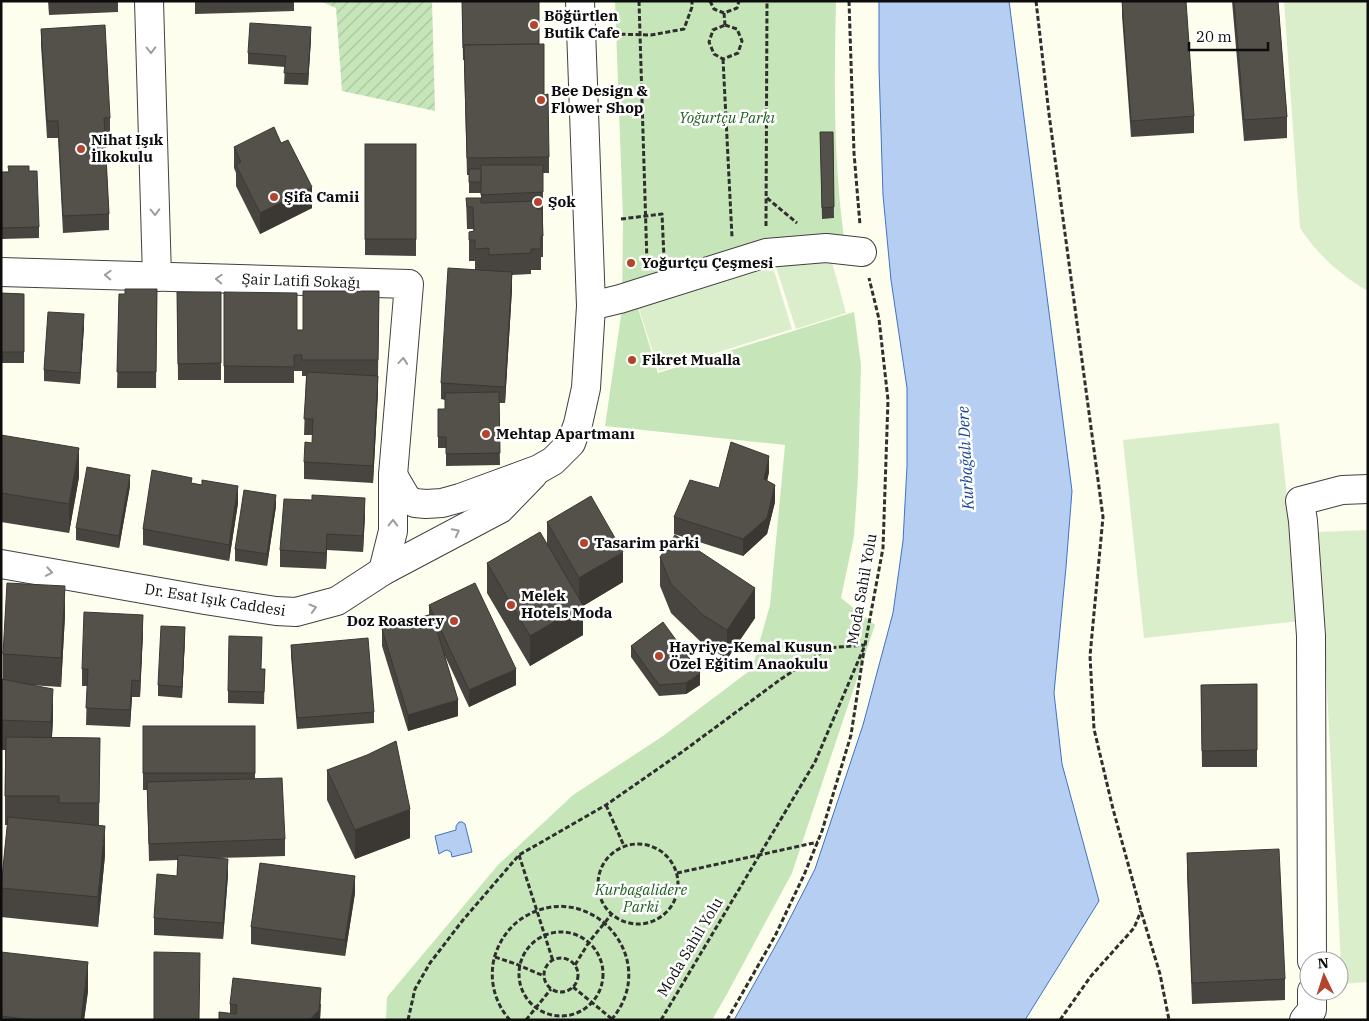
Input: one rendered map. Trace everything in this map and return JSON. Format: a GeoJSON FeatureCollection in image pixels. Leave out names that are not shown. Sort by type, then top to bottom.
{"type":"FeatureCollection","features":[{"type":"Feature","properties":{"kind":"street"},"geometry":{"type":"LineString","coordinates":[[149,1],[157,277]]}},
{"type":"Feature","properties":{"kind":"street"},"geometry":{"type":"LineString","coordinates":[[393,475],[407,499],[415,504],[442,503],[539,469],[553,461],[571,443],[578,424],[586,388],[591,306],[580,1]]}},
{"type":"Feature","properties":{"kind":"street"},"geometry":{"type":"LineString","coordinates":[[591,306],[620,299],[766,252],[826,248],[862,252]]}},
{"type":"Feature","properties":{"kind":"street","name":"Şair Latifi Sokağı"},"geometry":{"type":"LineString","coordinates":[[1,272],[409,284],[393,475],[393,531],[383,571]]}},
{"type":"Feature","properties":{"kind":"street","name":"Dr. Esat Işık Caddesi"},"geometry":{"type":"LineString","coordinates":[[1,564],[205,600],[276,611],[296,612],[338,601],[383,571],[500,509],[539,469]]}},
{"type":"Feature","properties":{"kind":"street"},"geometry":{"type":"LineString","coordinates":[[1312,951],[1311,636],[1300,500],[1342,490],[1368,489]]}},
{"type":"Feature","properties":{"kind":"street"},"geometry":{"type":"LineString","coordinates":[[1304,1020],[1312,1010],[1312,1001]]}},
{"type":"Feature","properties":{"kind":"path"},"geometry":{"type":"LineString","coordinates":[[639,1],[646,216],[656,287]]}},
{"type":"Feature","properties":{"kind":"path"},"geometry":{"type":"LineString","coordinates":[[613,34],[651,35],[684,29],[692,7],[692,1]]}},
{"type":"Feature","properties":{"kind":"path"},"geometry":{"type":"LineString","coordinates":[[710,1],[714,9],[724,13],[737,8],[739,1]]}},
{"type":"Feature","properties":{"kind":"path"},"geometry":{"type":"LineString","coordinates":[[766,252],[768,1]]}},
{"type":"Feature","properties":{"kind":"path"},"geometry":{"type":"LineString","coordinates":[[849,1],[854,153],[862,252]]}},
{"type":"Feature","properties":{"kind":"path"},"geometry":{"type":"LineString","coordinates":[[1036,1],[1050,124],[1103,516],[1090,656],[1094,729],[1113,809],[1160,974],[1169,1020]]}},
{"type":"Feature","properties":{"kind":"path"},"geometry":{"type":"LineString","coordinates":[[724,13],[725,25]]}},
{"type":"Feature","properties":{"kind":"path"},"geometry":{"type":"LineString","coordinates":[[725,25],[737,30],[742,41],[738,53],[723,59],[714,54],[709,42],[713,30],[725,25]]}},
{"type":"Feature","properties":{"kind":"path"},"geometry":{"type":"LineString","coordinates":[[723,59],[733,262]]}},
{"type":"Feature","properties":{"kind":"path"},"geometry":{"type":"LineString","coordinates":[[621,219],[662,214],[656,287]]}},
{"type":"Feature","properties":{"kind":"path","name":"Moda Sahil Yolu"},"geometry":{"type":"LineString","coordinates":[[660,1020],[814,762],[865,645],[883,548],[888,400],[879,319],[862,252]]}},
{"type":"Feature","properties":{"kind":"path"},"geometry":{"type":"LineString","coordinates":[[408,1020],[415,989],[430,963],[463,920],[519,855],[606,805],[781,679],[828,648],[865,645],[851,735],[818,842],[775,936],[727,1020]]}},
{"type":"Feature","properties":{"kind":"path"},"geometry":{"type":"LineString","coordinates":[[606,805],[624,846]]}},
{"type":"Feature","properties":{"kind":"path"},"geometry":{"type":"LineString","coordinates":[[677,873],[818,842]]}},
{"type":"Feature","properties":{"kind":"path"},"geometry":{"type":"LineString","coordinates":[[644,844],[655,848],[669,858],[677,873],[678,888],[675,901],[658,920],[647,924],[634,925],[622,921],[611,914],[601,901],[598,890],[598,878],[601,867],[616,850],[624,846],[644,844]]}},
{"type":"Feature","properties":{"kind":"path"},"geometry":{"type":"LineString","coordinates":[[519,855],[553,961]]}},
{"type":"Feature","properties":{"kind":"path"},"geometry":{"type":"LineString","coordinates":[[510,1020],[498,1002],[495,991],[492,974],[495,957],[504,937],[512,926],[536,911],[554,907],[572,907],[589,912],[604,922],[620,941],[625,952],[629,970],[628,983],[626,995],[612,1020],[573,987]]}},
{"type":"Feature","properties":{"kind":"path"},"geometry":{"type":"LineString","coordinates":[[1060,1020],[1091,976],[1134,928],[1141,911]]}},
{"type":"Feature","properties":{"kind":"path"},"geometry":{"type":"LineString","coordinates":[[574,965],[611,914]]}},
{"type":"Feature","properties":{"kind":"path"},"geometry":{"type":"LineString","coordinates":[[564,932],[577,935],[589,942],[599,955],[603,971],[601,988],[584,1010],[563,1016],[552,1015],[536,1008],[528,1001],[520,987],[518,977],[519,966],[522,956],[535,940],[544,935],[564,932]]}},
{"type":"Feature","properties":{"kind":"path"},"geometry":{"type":"LineString","coordinates":[[495,957],[544,976]]}},
{"type":"Feature","properties":{"kind":"path"},"geometry":{"type":"LineString","coordinates":[[562,958],[574,965],[578,979],[573,987],[560,992],[550,989],[544,976],[546,967],[553,961],[562,958]]}},
{"type":"Feature","properties":{"kind":"path"},"geometry":{"type":"LineString","coordinates":[[526,1020],[550,989]]}},
{"type":"Feature","properties":{"kind":"green space"},"geometry":{"type":"Polygon","coordinates":[[[320,1],[432,1],[435,111],[342,91],[336,8],[320,1]]]}},
{"type":"Feature","properties":{"kind":"green space","name":"Kurbagalidere Parki"},"geometry":{"type":"Polygon","coordinates":[[[615,1],[836,1],[835,98],[837,162],[842,225],[847,257],[771,262],[637,305],[658,373],[854,312],[861,365],[858,477],[854,536],[841,598],[875,625],[792,873],[712,1020],[386,1020],[387,997],[498,865],[573,795],[663,736],[752,669],[770,605],[785,445],[605,426],[622,309],[623,219],[615,1]]]}},
{"type":"Feature","properties":{"kind":"green space"},"geometry":{"type":"Polygon","coordinates":[[[1284,1],[1368,1],[1368,291],[1330,264],[1300,228],[1284,1]]]}},
{"type":"Feature","properties":{"kind":"green space"},"geometry":{"type":"Polygon","coordinates":[[[832,262],[846,313],[796,329],[775,264],[832,262]]]}},
{"type":"Feature","properties":{"kind":"green space"},"geometry":{"type":"Polygon","coordinates":[[[772,264],[792,329],[659,371],[638,306],[772,264]]]}},
{"type":"Feature","properties":{"kind":"green space"},"geometry":{"type":"Polygon","coordinates":[[[1279,423],[1300,621],[1144,638],[1123,440],[1279,423]]]}},
{"type":"Feature","properties":{"kind":"green space"},"geometry":{"type":"Polygon","coordinates":[[[1368,530],[1368,982],[1349,983],[1349,951],[1340,951],[1319,532],[1368,530]]]}},
{"type":"Feature","properties":{"kind":"water","name":"Kurbağalı Dere"},"geometry":{"type":"Polygon","coordinates":[[[879,1],[1009,1],[1072,491],[1054,693],[1062,764],[1099,901],[1025,1020],[734,1020],[782,934],[815,869],[863,725],[893,613],[903,541],[907,466],[907,388],[891,280],[883,195],[879,1]]]}},
{"type":"Feature","properties":{"kind":"water"},"geometry":{"type":"Polygon","coordinates":[[[459,822],[465,824],[472,852],[452,857],[451,852],[447,850],[439,854],[435,836],[456,830],[459,822]]]}},
{"type":"Feature","properties":{"kind":"building"},"geometry":{"type":"Polygon","coordinates":[[[462,1],[539,1],[539,44],[464,45],[463,48],[462,1]]]}},
{"type":"Feature","properties":{"kind":"building"},"geometry":{"type":"Polygon","coordinates":[[[1122,1],[1186,1],[1194,116],[1131,121],[1122,1]]]}},
{"type":"Feature","properties":{"kind":"building"},"geometry":{"type":"Polygon","coordinates":[[[1234,1],[1278,1],[1287,117],[1244,120],[1234,1]]]}},
{"type":"Feature","properties":{"kind":"building"},"geometry":{"type":"Polygon","coordinates":[[[250,23],[311,27],[308,74],[284,73],[286,56],[248,53],[250,23]]]}},
{"type":"Feature","properties":{"kind":"building"},"geometry":{"type":"Polygon","coordinates":[[[105,25],[110,118],[104,118],[109,214],[63,216],[58,121],[47,121],[41,29],[105,25]]]}},
{"type":"Feature","properties":{"kind":"building"},"geometry":{"type":"Polygon","coordinates":[[[544,44],[544,95],[548,94],[549,157],[467,158],[464,45],[544,44]]]}},
{"type":"Feature","properties":{"kind":"building","name":"Şifa Camii"},"geometry":{"type":"Polygon","coordinates":[[[274,127],[281,143],[288,140],[312,187],[260,213],[236,165],[241,162],[234,147],[274,127]]]}},
{"type":"Feature","properties":{"kind":"building"},"geometry":{"type":"Polygon","coordinates":[[[820,132],[833,132],[834,207],[822,208],[820,132]]]}},
{"type":"Feature","properties":{"kind":"building"},"geometry":{"type":"Polygon","coordinates":[[[365,144],[416,144],[416,239],[365,239],[365,144]]]}},
{"type":"Feature","properties":{"kind":"building"},"geometry":{"type":"Polygon","coordinates":[[[481,165],[543,165],[543,192],[481,195],[481,165]]]}},
{"type":"Feature","properties":{"kind":"building"},"geometry":{"type":"Polygon","coordinates":[[[8,166],[29,166],[29,171],[37,171],[39,227],[2,228],[1,172],[9,172],[8,166]]]}},
{"type":"Feature","properties":{"kind":"building"},"geometry":{"type":"Polygon","coordinates":[[[469,169],[481,169],[481,182],[469,182],[469,169]]]}},
{"type":"Feature","properties":{"kind":"building"},"geometry":{"type":"Polygon","coordinates":[[[466,198],[481,198],[481,203],[537,201],[537,209],[542,209],[543,236],[541,236],[541,249],[531,249],[531,253],[489,255],[489,248],[475,249],[475,240],[469,240],[469,232],[474,231],[473,207],[467,207],[466,198]]]}},
{"type":"Feature","properties":{"kind":"building"},"geometry":{"type":"Polygon","coordinates":[[[448,268],[512,272],[505,387],[441,383],[448,268]]]}},
{"type":"Feature","properties":{"kind":"building"},"geometry":{"type":"Polygon","coordinates":[[[125,289],[157,289],[156,372],[117,372],[119,294],[125,294],[125,289]]]}},
{"type":"Feature","properties":{"kind":"building"},"geometry":{"type":"Polygon","coordinates":[[[303,291],[379,291],[378,360],[302,360],[302,355],[294,355],[294,367],[224,366],[224,292],[297,293],[297,330],[303,330],[303,291]]]}},
{"type":"Feature","properties":{"kind":"building"},"geometry":{"type":"Polygon","coordinates":[[[177,292],[221,292],[221,363],[178,364],[177,292]]]}},
{"type":"Feature","properties":{"kind":"building"},"geometry":{"type":"Polygon","coordinates":[[[1,293],[24,294],[24,352],[1,352],[1,293]]]}},
{"type":"Feature","properties":{"kind":"building"},"geometry":{"type":"Polygon","coordinates":[[[48,312],[84,314],[80,373],[44,370],[48,312]]]}},
{"type":"Feature","properties":{"kind":"building"},"geometry":{"type":"Polygon","coordinates":[[[307,372],[378,376],[373,466],[304,462],[305,442],[312,443],[313,419],[304,419],[307,372]]]}},
{"type":"Feature","properties":{"kind":"building"},"geometry":{"type":"Polygon","coordinates":[[[499,392],[500,453],[446,454],[446,437],[438,437],[438,409],[445,409],[445,393],[499,392]]]}},
{"type":"Feature","properties":{"kind":"building"},"geometry":{"type":"Polygon","coordinates":[[[1,435],[79,448],[69,504],[1,493],[1,435]]]}},
{"type":"Feature","properties":{"kind":"building"},"geometry":{"type":"Polygon","coordinates":[[[731,442],[769,456],[764,479],[775,485],[767,518],[743,539],[674,517],[690,480],[719,488],[731,442]]]}},
{"type":"Feature","properties":{"kind":"building"},"geometry":{"type":"Polygon","coordinates":[[[87,467],[130,475],[119,536],[76,528],[87,467]]]}},
{"type":"Feature","properties":{"kind":"building"},"geometry":{"type":"Polygon","coordinates":[[[152,470],[192,478],[191,483],[202,485],[202,480],[238,486],[229,545],[143,529],[152,470]]]}},
{"type":"Feature","properties":{"kind":"building"},"geometry":{"type":"Polygon","coordinates":[[[244,490],[276,495],[267,554],[235,549],[244,490]]]}},
{"type":"Feature","properties":{"kind":"building"},"geometry":{"type":"Polygon","coordinates":[[[312,495],[365,498],[363,536],[327,534],[326,553],[280,550],[284,499],[312,500],[312,495]]]}},
{"type":"Feature","properties":{"kind":"building"},"geometry":{"type":"Polygon","coordinates":[[[591,496],[623,552],[579,578],[547,522],[591,496]]]}},
{"type":"Feature","properties":{"kind":"building"},"geometry":{"type":"Polygon","coordinates":[[[540,532],[583,605],[530,636],[487,563],[540,532]]]}},
{"type":"Feature","properties":{"kind":"building"},"geometry":{"type":"Polygon","coordinates":[[[675,535],[755,588],[727,630],[703,615],[671,584],[660,557],[675,535]]]}},
{"type":"Feature","properties":{"kind":"building"},"geometry":{"type":"Polygon","coordinates":[[[7,583],[65,586],[61,658],[3,654],[7,583]]]}},
{"type":"Feature","properties":{"kind":"building"},"geometry":{"type":"Polygon","coordinates":[[[475,583],[516,669],[469,690],[429,605],[475,583]]]}},
{"type":"Feature","properties":{"kind":"building"},"geometry":{"type":"Polygon","coordinates":[[[84,612],[143,615],[140,681],[132,680],[130,710],[86,708],[88,669],[82,669],[84,612]]]}},
{"type":"Feature","properties":{"kind":"building"},"geometry":{"type":"Polygon","coordinates":[[[432,614],[458,700],[408,715],[382,629],[432,614]]]}},
{"type":"Feature","properties":{"kind":"building"},"geometry":{"type":"Polygon","coordinates":[[[663,622],[700,673],[686,683],[659,685],[631,646],[663,622]]]}},
{"type":"Feature","properties":{"kind":"building"},"geometry":{"type":"Polygon","coordinates":[[[161,626],[185,627],[182,687],[158,685],[161,626]]]}},
{"type":"Feature","properties":{"kind":"building"},"geometry":{"type":"Polygon","coordinates":[[[229,636],[262,637],[261,669],[265,669],[264,692],[228,691],[229,636]]]}},
{"type":"Feature","properties":{"kind":"building"},"geometry":{"type":"Polygon","coordinates":[[[368,638],[374,712],[297,718],[291,645],[368,638]]]}},
{"type":"Feature","properties":{"kind":"building"},"geometry":{"type":"Polygon","coordinates":[[[1,679],[53,689],[51,722],[1,720],[1,679]]]}},
{"type":"Feature","properties":{"kind":"building"},"geometry":{"type":"Polygon","coordinates":[[[1257,684],[1257,750],[1202,751],[1201,685],[1257,684]]]}},
{"type":"Feature","properties":{"kind":"building"},"geometry":{"type":"Polygon","coordinates":[[[143,726],[255,726],[255,773],[143,773],[143,726]]]}},
{"type":"Feature","properties":{"kind":"building"},"geometry":{"type":"Polygon","coordinates":[[[6,737],[100,738],[99,803],[59,803],[59,796],[5,796],[6,737]]]}},
{"type":"Feature","properties":{"kind":"building"},"geometry":{"type":"Polygon","coordinates":[[[396,741],[410,809],[355,830],[327,770],[367,755],[396,741]]]}},
{"type":"Feature","properties":{"kind":"building"},"geometry":{"type":"Polygon","coordinates":[[[282,778],[285,839],[149,844],[147,782],[282,778]]]}},
{"type":"Feature","properties":{"kind":"building"},"geometry":{"type":"Polygon","coordinates":[[[8,817],[105,826],[98,897],[1,888],[8,817]]]}},
{"type":"Feature","properties":{"kind":"building"},"geometry":{"type":"Polygon","coordinates":[[[1279,849],[1285,979],[1192,983],[1187,853],[1279,849]]]}},
{"type":"Feature","properties":{"kind":"building"},"geometry":{"type":"Polygon","coordinates":[[[178,855],[228,859],[223,923],[154,918],[157,874],[177,876],[178,855]]]}},
{"type":"Feature","properties":{"kind":"building"},"geometry":{"type":"Polygon","coordinates":[[[260,863],[355,876],[345,940],[251,927],[260,863]]]}},
{"type":"Feature","properties":{"kind":"building"},"geometry":{"type":"Polygon","coordinates":[[[1,952],[88,962],[81,1020],[32,1020],[1,1016],[1,952]]]}},
{"type":"Feature","properties":{"kind":"building"},"geometry":{"type":"Polygon","coordinates":[[[154,952],[200,953],[199,1020],[154,1020],[154,952]]]}},
{"type":"Feature","properties":{"kind":"building"},"geometry":{"type":"Polygon","coordinates":[[[233,978],[321,988],[319,1010],[310,1020],[219,1020],[219,1012],[236,1014],[237,1005],[230,1004],[233,978]]]}},
{"type":"Feature","properties":{"kind":"place","name":"Böğürtlen Butik Cafe"},"geometry":{"type":"Point","coordinates":[534,25]}},
{"type":"Feature","properties":{"kind":"place","name":"Bee Design & Flower Shop"},"geometry":{"type":"Point","coordinates":[541,100]}},
{"type":"Feature","properties":{"kind":"place","name":"Nihat Işık İlkokulu"},"geometry":{"type":"Point","coordinates":[81,149]}},
{"type":"Feature","properties":{"kind":"place","name":"Şifa Camii"},"geometry":{"type":"Point","coordinates":[274,197]}},
{"type":"Feature","properties":{"kind":"place","name":"Şok"},"geometry":{"type":"Point","coordinates":[538,202]}},
{"type":"Feature","properties":{"kind":"place","name":"Yoğurtçu Çeşmesi"},"geometry":{"type":"Point","coordinates":[631,263]}},
{"type":"Feature","properties":{"kind":"place","name":"Fikret Mualla"},"geometry":{"type":"Point","coordinates":[632,360]}},
{"type":"Feature","properties":{"kind":"place","name":"Mehtap Apartmanı"},"geometry":{"type":"Point","coordinates":[486,434]}},
{"type":"Feature","properties":{"kind":"place","name":"Tasarim parki"},"geometry":{"type":"Point","coordinates":[584,543]}},
{"type":"Feature","properties":{"kind":"place","name":"Melek Hotels Moda"},"geometry":{"type":"Point","coordinates":[511,605]}},
{"type":"Feature","properties":{"kind":"place","name":"Doz Roastery"},"geometry":{"type":"Point","coordinates":[454,621]}},
{"type":"Feature","properties":{"kind":"place","name":"Hayriye-Kemal Kusun Özel Eğitim Anaokulu"},"geometry":{"type":"Point","coordinates":[659,656]}},
{"type":"Feature","properties":{"kind":"park label","name":"Yoğurtçu Parkı"},"geometry":{"type":"Point","coordinates":[727,118]}}]}
